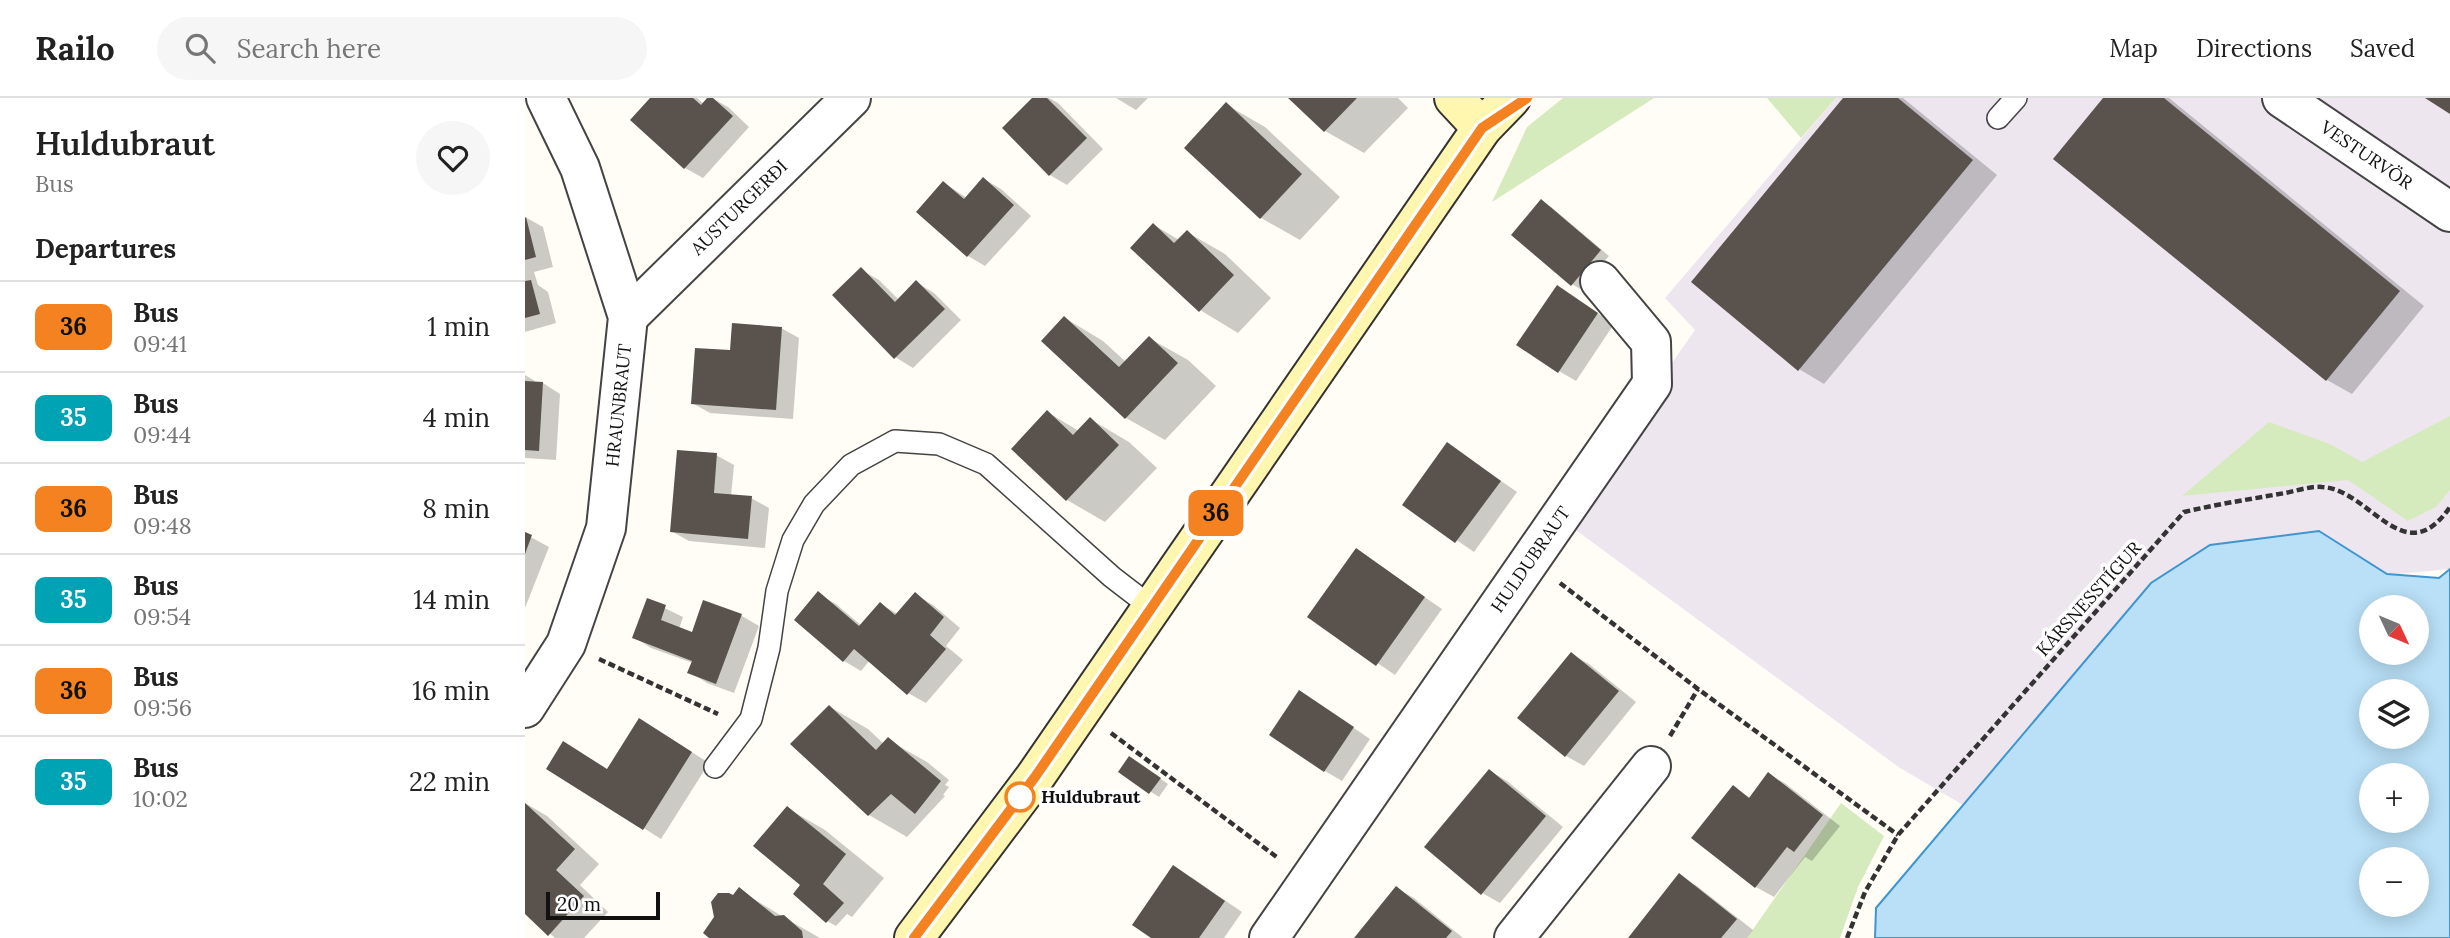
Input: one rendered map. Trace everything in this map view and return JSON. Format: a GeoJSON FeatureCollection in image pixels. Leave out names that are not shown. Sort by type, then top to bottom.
{"type":"FeatureCollection","features":[{"type":"Feature","properties":{"kind":"street","name":"HRAUNBRAUT"},"geometry":{"type":"LineString","coordinates":[[525,708],[566,645],[606,528],[628,317],[580,168],[546,98]]}},
{"type":"Feature","properties":{"kind":"street","name":"AUSTURGERÐI"},"geometry":{"type":"LineString","coordinates":[[628,317],[851,98]]}},
{"type":"Feature","properties":{"kind":"street"},"geometry":{"type":"LineString","coordinates":[[1454,98],[1482,128]]}},
{"type":"Feature","properties":{"kind":"street"},"geometry":{"type":"LineString","coordinates":[[914,938],[1035,777],[1482,128],[1511,98]]}},
{"type":"Feature","properties":{"kind":"street"},"geometry":{"type":"LineString","coordinates":[[1482,128],[1527,98]]}},
{"type":"Feature","properties":{"kind":"street","name":"VESTURVÖR"},"geometry":{"type":"LineString","coordinates":[[2282,98],[2450,212]]}},
{"type":"Feature","properties":{"kind":"street","name":"HULDUBRAUT"},"geometry":{"type":"LineString","coordinates":[[1269,938],[1529,558],[1652,384],[1651,342],[1600,281]]}},
{"type":"Feature","properties":{"kind":"street"},"geometry":{"type":"LineString","coordinates":[[1514,938],[1651,766]]}},
{"type":"Feature","properties":{"kind":"lane"},"geometry":{"type":"LineString","coordinates":[[1998,118],[2016,98]]}},
{"type":"Feature","properties":{"kind":"lane"},"geometry":{"type":"LineString","coordinates":[[715,767],[751,719],[769,648],[777,591],[793,540],[814,504],[851,465],[895,441],[939,444],[986,464],[1112,577],[1151,607]]}},
{"type":"Feature","properties":{"kind":"path","name":"KÁRSNESSTÍGUR"},"geometry":{"type":"LineString","coordinates":[[1847,938],[1865,892],[1898,835],[2184,512],[2322,487],[2344,493],[2400,532],[2424,531],[2450,507]]}},
{"type":"Feature","properties":{"kind":"path"},"geometry":{"type":"LineString","coordinates":[[1529,558],[1698,689],[1898,835]]}},
{"type":"Feature","properties":{"kind":"path"},"geometry":{"type":"LineString","coordinates":[[566,645],[745,726]]}},
{"type":"Feature","properties":{"kind":"path"},"geometry":{"type":"LineString","coordinates":[[1651,766],[1698,689]]}},
{"type":"Feature","properties":{"kind":"path"},"geometry":{"type":"LineString","coordinates":[[1109,732],[1310,881]]}},
{"type":"Feature","properties":{"kind":"shaded area"},"geometry":{"type":"Polygon","coordinates":[[[1836,98],[2450,98],[2450,569],[2387,575],[1963,805],[1900,768],[1562,520],[1695,330],[1665,298],[1836,98]]]}},
{"type":"Feature","properties":{"kind":"green space"},"geometry":{"type":"Polygon","coordinates":[[[1563,98],[1654,98],[1492,202],[1527,127],[1563,98]]]}},
{"type":"Feature","properties":{"kind":"green space"},"geometry":{"type":"Polygon","coordinates":[[[1767,98],[1836,98],[1801,138],[1767,98]]]}},
{"type":"Feature","properties":{"kind":"green space"},"geometry":{"type":"Polygon","coordinates":[[[2450,416],[2450,490],[2436,507],[2408,521],[2348,480],[2182,496],[2269,422],[2330,444],[2362,462],[2450,416]]]}},
{"type":"Feature","properties":{"kind":"green space"},"geometry":{"type":"Polygon","coordinates":[[[1841,803],[1884,836],[1858,887],[1840,938],[1747,938],[1841,803]]]}},
{"type":"Feature","properties":{"kind":"water"},"geometry":{"type":"Polygon","coordinates":[[[2319,531],[2387,574],[2439,578],[2450,569],[2450,938],[1875,938],[1876,908],[2151,583],[2210,545],[2319,531]]]}},
{"type":"Feature","properties":{"kind":"building"},"geometry":{"type":"Polygon","coordinates":[[[650,98],[693,98],[701,105],[707,98],[713,98],[733,116],[684,169],[630,120],[650,98]]]}},
{"type":"Feature","properties":{"kind":"building"},"geometry":{"type":"Polygon","coordinates":[[[1032,98],[1047,98],[1087,138],[1049,176],[1002,128],[1032,98]]]}},
{"type":"Feature","properties":{"kind":"building"},"geometry":{"type":"Polygon","coordinates":[[[1288,98],[1357,98],[1324,132],[1288,98]]]}},
{"type":"Feature","properties":{"kind":"building"},"geometry":{"type":"Polygon","coordinates":[[[1843,98],[1898,98],[1973,160],[1798,371],[1691,282],[1843,98]]]}},
{"type":"Feature","properties":{"kind":"building"},"geometry":{"type":"Polygon","coordinates":[[[2103,98],[2164,98],[2400,291],[2326,381],[2053,159],[2103,98]]]}},
{"type":"Feature","properties":{"kind":"building"},"geometry":{"type":"Polygon","coordinates":[[[2425,98],[2450,98],[2450,114],[2425,98]]]}},
{"type":"Feature","properties":{"kind":"building"},"geometry":{"type":"Polygon","coordinates":[[[1226,102],[1302,174],[1260,219],[1184,148],[1226,102]]]}},
{"type":"Feature","properties":{"kind":"building"},"geometry":{"type":"Polygon","coordinates":[[[983,177],[1014,205],[967,257],[916,212],[943,181],[964,199],[983,177]]]}},
{"type":"Feature","properties":{"kind":"building"},"geometry":{"type":"Polygon","coordinates":[[[1541,199],[1601,250],[1571,286],[1511,235],[1541,199]]]}},
{"type":"Feature","properties":{"kind":"building"},"geometry":{"type":"Polygon","coordinates":[[[525,218],[536,257],[525,260],[525,218]]]}},
{"type":"Feature","properties":{"kind":"building"},"geometry":{"type":"Polygon","coordinates":[[[1153,223],[1174,243],[1187,230],[1234,275],[1199,312],[1130,248],[1153,223]]]}},
{"type":"Feature","properties":{"kind":"building"},"geometry":{"type":"Polygon","coordinates":[[[861,267],[895,302],[916,280],[945,309],[894,359],[832,295],[861,267]]]}},
{"type":"Feature","properties":{"kind":"building"},"geometry":{"type":"Polygon","coordinates":[[[531,280],[540,314],[525,318],[525,281],[531,280]]]}},
{"type":"Feature","properties":{"kind":"building"},"geometry":{"type":"Polygon","coordinates":[[[1557,285],[1598,313],[1558,373],[1516,345],[1557,285]]]}},
{"type":"Feature","properties":{"kind":"building"},"geometry":{"type":"Polygon","coordinates":[[[1064,316],[1119,367],[1149,336],[1178,363],[1125,419],[1041,341],[1064,316]]]}},
{"type":"Feature","properties":{"kind":"building"},"geometry":{"type":"Polygon","coordinates":[[[732,323],[782,327],[776,410],[691,404],[695,348],[730,350],[732,323]]]}},
{"type":"Feature","properties":{"kind":"building"},"geometry":{"type":"Polygon","coordinates":[[[525,381],[543,382],[539,451],[525,450],[525,381]]]}},
{"type":"Feature","properties":{"kind":"building"},"geometry":{"type":"Polygon","coordinates":[[[1047,410],[1073,435],[1090,417],[1119,445],[1066,501],[1011,449],[1047,410]]]}},
{"type":"Feature","properties":{"kind":"building"},"geometry":{"type":"Polygon","coordinates":[[[1447,442],[1501,481],[1455,543],[1402,505],[1447,442]]]}},
{"type":"Feature","properties":{"kind":"building"},"geometry":{"type":"Polygon","coordinates":[[[677,450],[717,453],[714,493],[752,496],[748,539],[670,532],[677,450]]]}},
{"type":"Feature","properties":{"kind":"building"},"geometry":{"type":"Polygon","coordinates":[[[525,532],[532,535],[525,554],[525,532]]]}},
{"type":"Feature","properties":{"kind":"building"},"geometry":{"type":"Polygon","coordinates":[[[1356,548],[1425,597],[1376,666],[1307,617],[1356,548]]]}},
{"type":"Feature","properties":{"kind":"building"},"geometry":{"type":"Polygon","coordinates":[[[818,591],[859,626],[880,602],[895,615],[915,592],[944,617],[930,635],[946,649],[907,695],[854,649],[843,662],[794,620],[818,591]]]}},
{"type":"Feature","properties":{"kind":"building"},"geometry":{"type":"Polygon","coordinates":[[[647,598],[666,605],[661,620],[692,632],[703,600],[742,614],[716,684],[687,673],[692,661],[632,638],[647,598]]]}},
{"type":"Feature","properties":{"kind":"building"},"geometry":{"type":"Polygon","coordinates":[[[1571,652],[1619,691],[1565,757],[1517,718],[1571,652]]]}},
{"type":"Feature","properties":{"kind":"building"},"geometry":{"type":"Polygon","coordinates":[[[1299,690],[1354,727],[1324,772],[1269,735],[1299,690]]]}},
{"type":"Feature","properties":{"kind":"building"},"geometry":{"type":"Polygon","coordinates":[[[829,705],[876,750],[888,737],[941,781],[915,814],[891,794],[868,816],[790,744],[829,705]]]}},
{"type":"Feature","properties":{"kind":"building"},"geometry":{"type":"Polygon","coordinates":[[[639,718],[692,752],[643,830],[546,769],[563,741],[607,769],[639,718]]]}},
{"type":"Feature","properties":{"kind":"building"},"geometry":{"type":"Polygon","coordinates":[[[1129,756],[1161,778],[1149,794],[1118,772],[1129,756]]]}},
{"type":"Feature","properties":{"kind":"building"},"geometry":{"type":"Polygon","coordinates":[[[1489,769],[1546,816],[1481,895],[1424,847],[1489,769]]]}},
{"type":"Feature","properties":{"kind":"building"},"geometry":{"type":"Polygon","coordinates":[[[1768,772],[1823,815],[1794,852],[1787,847],[1755,888],[1691,838],[1733,785],[1749,798],[1768,772]]]}},
{"type":"Feature","properties":{"kind":"building"},"geometry":{"type":"Polygon","coordinates":[[[525,803],[575,849],[556,870],[584,896],[548,936],[525,914],[525,803]]]}},
{"type":"Feature","properties":{"kind":"building"},"geometry":{"type":"Polygon","coordinates":[[[787,806],[846,854],[823,884],[844,903],[826,923],[793,894],[800,885],[753,846],[787,806]]]}},
{"type":"Feature","properties":{"kind":"building"},"geometry":{"type":"Polygon","coordinates":[[[1173,865],[1225,901],[1199,938],[1151,938],[1132,925],[1173,865]]]}},
{"type":"Feature","properties":{"kind":"building"},"geometry":{"type":"Polygon","coordinates":[[[1679,873],[1737,919],[1721,938],[1628,938],[1679,873]]]}},
{"type":"Feature","properties":{"kind":"building"},"geometry":{"type":"Polygon","coordinates":[[[1396,886],[1452,931],[1446,938],[1354,938],[1396,886]]]}},
{"type":"Feature","properties":{"kind":"building"},"geometry":{"type":"Polygon","coordinates":[[[739,887],[775,916],[784,915],[802,931],[803,938],[709,938],[703,933],[714,917],[711,902],[718,893],[733,895],[739,887]]]}},
{"type":"Feature","properties":{"kind":"bus line","name":"36"},"geometry":{"type":"LineString","coordinates":[[914,938],[1035,777],[1482,128],[1527,98]]}},
{"type":"Feature","properties":{"kind":"place","name":"Huldubraut"},"geometry":{"type":"Point","coordinates":[1020,797]}}]}
